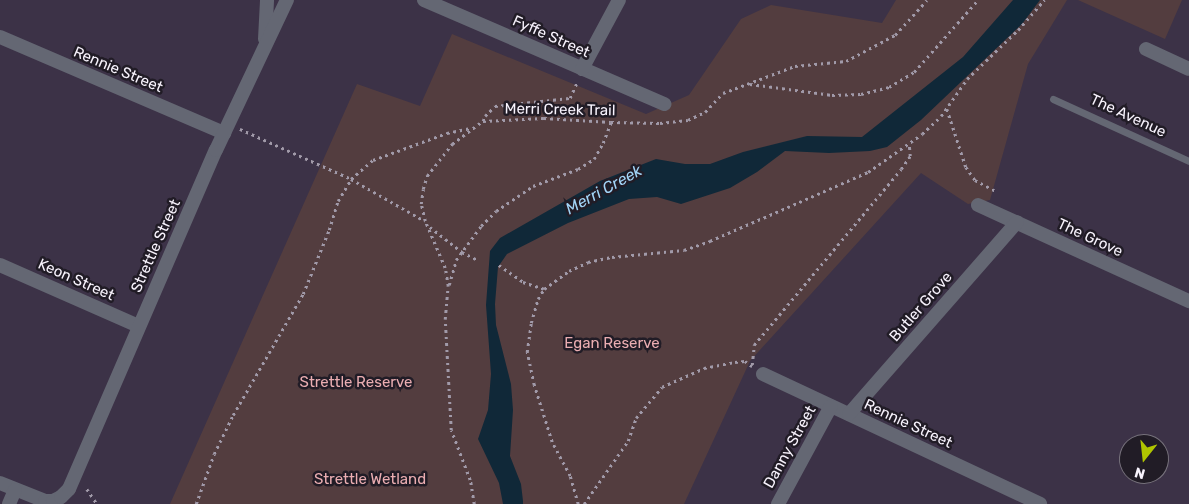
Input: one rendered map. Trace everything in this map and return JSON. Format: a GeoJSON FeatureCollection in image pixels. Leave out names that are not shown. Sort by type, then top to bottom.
{"type":"FeatureCollection","features":[{"type":"Feature","properties":{"kind":"street"},"geometry":{"type":"LineString","coordinates":[[265,47],[267,0]]}},
{"type":"Feature","properties":{"kind":"street","name":"Strettle Street"},"geometry":{"type":"LineString","coordinates":[[15,490],[45,501],[53,501],[61,498],[69,489],[138,326],[226,129],[287,0]]}},
{"type":"Feature","properties":{"kind":"street","name":"Fyffe Street"},"geometry":{"type":"LineString","coordinates":[[424,0],[664,104]]}},
{"type":"Feature","properties":{"kind":"street"},"geometry":{"type":"LineString","coordinates":[[582,69],[619,0]]}},
{"type":"Feature","properties":{"kind":"street","name":"Rennie Street"},"geometry":{"type":"LineString","coordinates":[[0,37],[226,129]]}},
{"type":"Feature","properties":{"kind":"street"},"geometry":{"type":"LineString","coordinates":[[1146,49],[1189,69]]}},
{"type":"Feature","properties":{"kind":"street","name":"The Grove"},"geometry":{"type":"LineString","coordinates":[[978,205],[1189,301]]}},
{"type":"Feature","properties":{"kind":"street","name":"Butler Grove"},"geometry":{"type":"LineString","coordinates":[[850,414],[1017,222]]}},
{"type":"Feature","properties":{"kind":"street","name":"Keon Street"},"geometry":{"type":"LineString","coordinates":[[0,265],[138,326]]}},
{"type":"Feature","properties":{"kind":"street","name":"Rennie Street"},"geometry":{"type":"LineString","coordinates":[[758,370],[1024,501],[1040,504]]}},
{"type":"Feature","properties":{"kind":"street","name":"Danny Street"},"geometry":{"type":"LineString","coordinates":[[778,504],[831,406]]}},
{"type":"Feature","properties":{"kind":"street"},"geometry":{"type":"LineString","coordinates":[[0,483],[15,490],[9,504]]}},
{"type":"Feature","properties":{"kind":"lane","name":"The Avenue"},"geometry":{"type":"LineString","coordinates":[[1053,99],[1189,161]]}},
{"type":"Feature","properties":{"kind":"path","name":"Merri Creek Trail"},"geometry":{"type":"LineString","coordinates":[[474,504],[470,480],[451,430],[445,319],[448,286],[445,268],[425,221],[421,204],[427,176],[452,144],[472,127],[483,121],[544,118],[660,123],[688,120],[705,112],[723,93],[749,83],[795,66],[846,61],[895,34],[927,0]]}},
{"type":"Feature","properties":{"kind":"path"},"geometry":{"type":"LineString","coordinates":[[749,83],[832,95],[861,94],[889,87],[914,72],[942,43],[978,0]]}},
{"type":"Feature","properties":{"kind":"path"},"geometry":{"type":"LineString","coordinates":[[578,504],[570,476],[552,442],[534,385],[527,352],[531,323],[538,299],[544,289],[569,271],[588,262],[612,257],[684,250],[722,237],[868,172],[909,143],[947,109],[967,79],[1018,30],[1044,0]]}},
{"type":"Feature","properties":{"kind":"path"},"geometry":{"type":"LineString","coordinates":[[483,121],[485,116],[495,106],[570,98],[582,69]]}},
{"type":"Feature","properties":{"kind":"path"},"geometry":{"type":"LineString","coordinates":[[947,109],[966,167],[975,180],[996,191]]}},
{"type":"Feature","properties":{"kind":"path"},"geometry":{"type":"LineString","coordinates":[[448,286],[456,260],[481,226],[496,211],[533,186],[578,169],[594,159],[604,143],[612,122]]}},
{"type":"Feature","properties":{"kind":"path"},"geometry":{"type":"LineString","coordinates":[[196,504],[214,454],[233,415],[303,294],[329,230],[338,202],[351,179],[373,160],[446,132],[472,127]]}},
{"type":"Feature","properties":{"kind":"path"},"geometry":{"type":"LineString","coordinates":[[226,129],[351,179],[425,221]]}},
{"type":"Feature","properties":{"kind":"path"},"geometry":{"type":"LineString","coordinates":[[758,370],[754,345],[910,156],[909,143]]}},
{"type":"Feature","properties":{"kind":"path"},"geometry":{"type":"LineString","coordinates":[[428,226],[462,252],[476,259]]}},
{"type":"Feature","properties":{"kind":"path"},"geometry":{"type":"LineString","coordinates":[[499,265],[523,282],[544,289]]}},
{"type":"Feature","properties":{"kind":"path"},"geometry":{"type":"LineString","coordinates":[[584,504],[628,441],[636,418],[662,387],[704,368],[740,361],[746,361],[758,370]]}},
{"type":"Feature","properties":{"kind":"path"},"geometry":{"type":"LineString","coordinates":[[87,489],[97,504]]}},
{"type":"Feature","properties":{"kind":"green space"},"geometry":{"type":"Polygon","coordinates":[[[896,0],[1067,0],[1028,64],[990,200],[968,204],[921,173],[750,361],[684,504],[170,504],[357,84],[420,106],[452,34],[646,114],[689,95],[741,19],[771,5],[882,23],[896,0]]]}},
{"type":"Feature","properties":{"kind":"green space"},"geometry":{"type":"Polygon","coordinates":[[[1078,0],[1182,0],[1165,39],[1078,0]]]}},
{"type":"Feature","properties":{"kind":"water","name":"Merri Creek"},"geometry":{"type":"Polygon","coordinates":[[[1013,0],[1040,0],[1022,24],[921,120],[887,147],[870,151],[829,153],[785,151],[757,172],[730,188],[681,204],[657,197],[629,199],[568,223],[507,254],[498,267],[495,304],[496,325],[511,384],[513,410],[510,456],[521,484],[523,504],[503,504],[499,483],[478,439],[488,410],[491,374],[486,305],[490,251],[500,238],[600,181],[656,159],[685,164],[710,164],[743,152],[807,136],[862,137],[963,57],[1013,0]]]}},
{"type":"Feature","properties":{"kind":"park label","name":"Egan Reserve"},"geometry":{"type":"Point","coordinates":[612,344]}},
{"type":"Feature","properties":{"kind":"park label","name":"Strettle Reserve"},"geometry":{"type":"Point","coordinates":[356,383]}},
{"type":"Feature","properties":{"kind":"park label","name":"Strettle Wetland"},"geometry":{"type":"Point","coordinates":[370,480]}}]}
